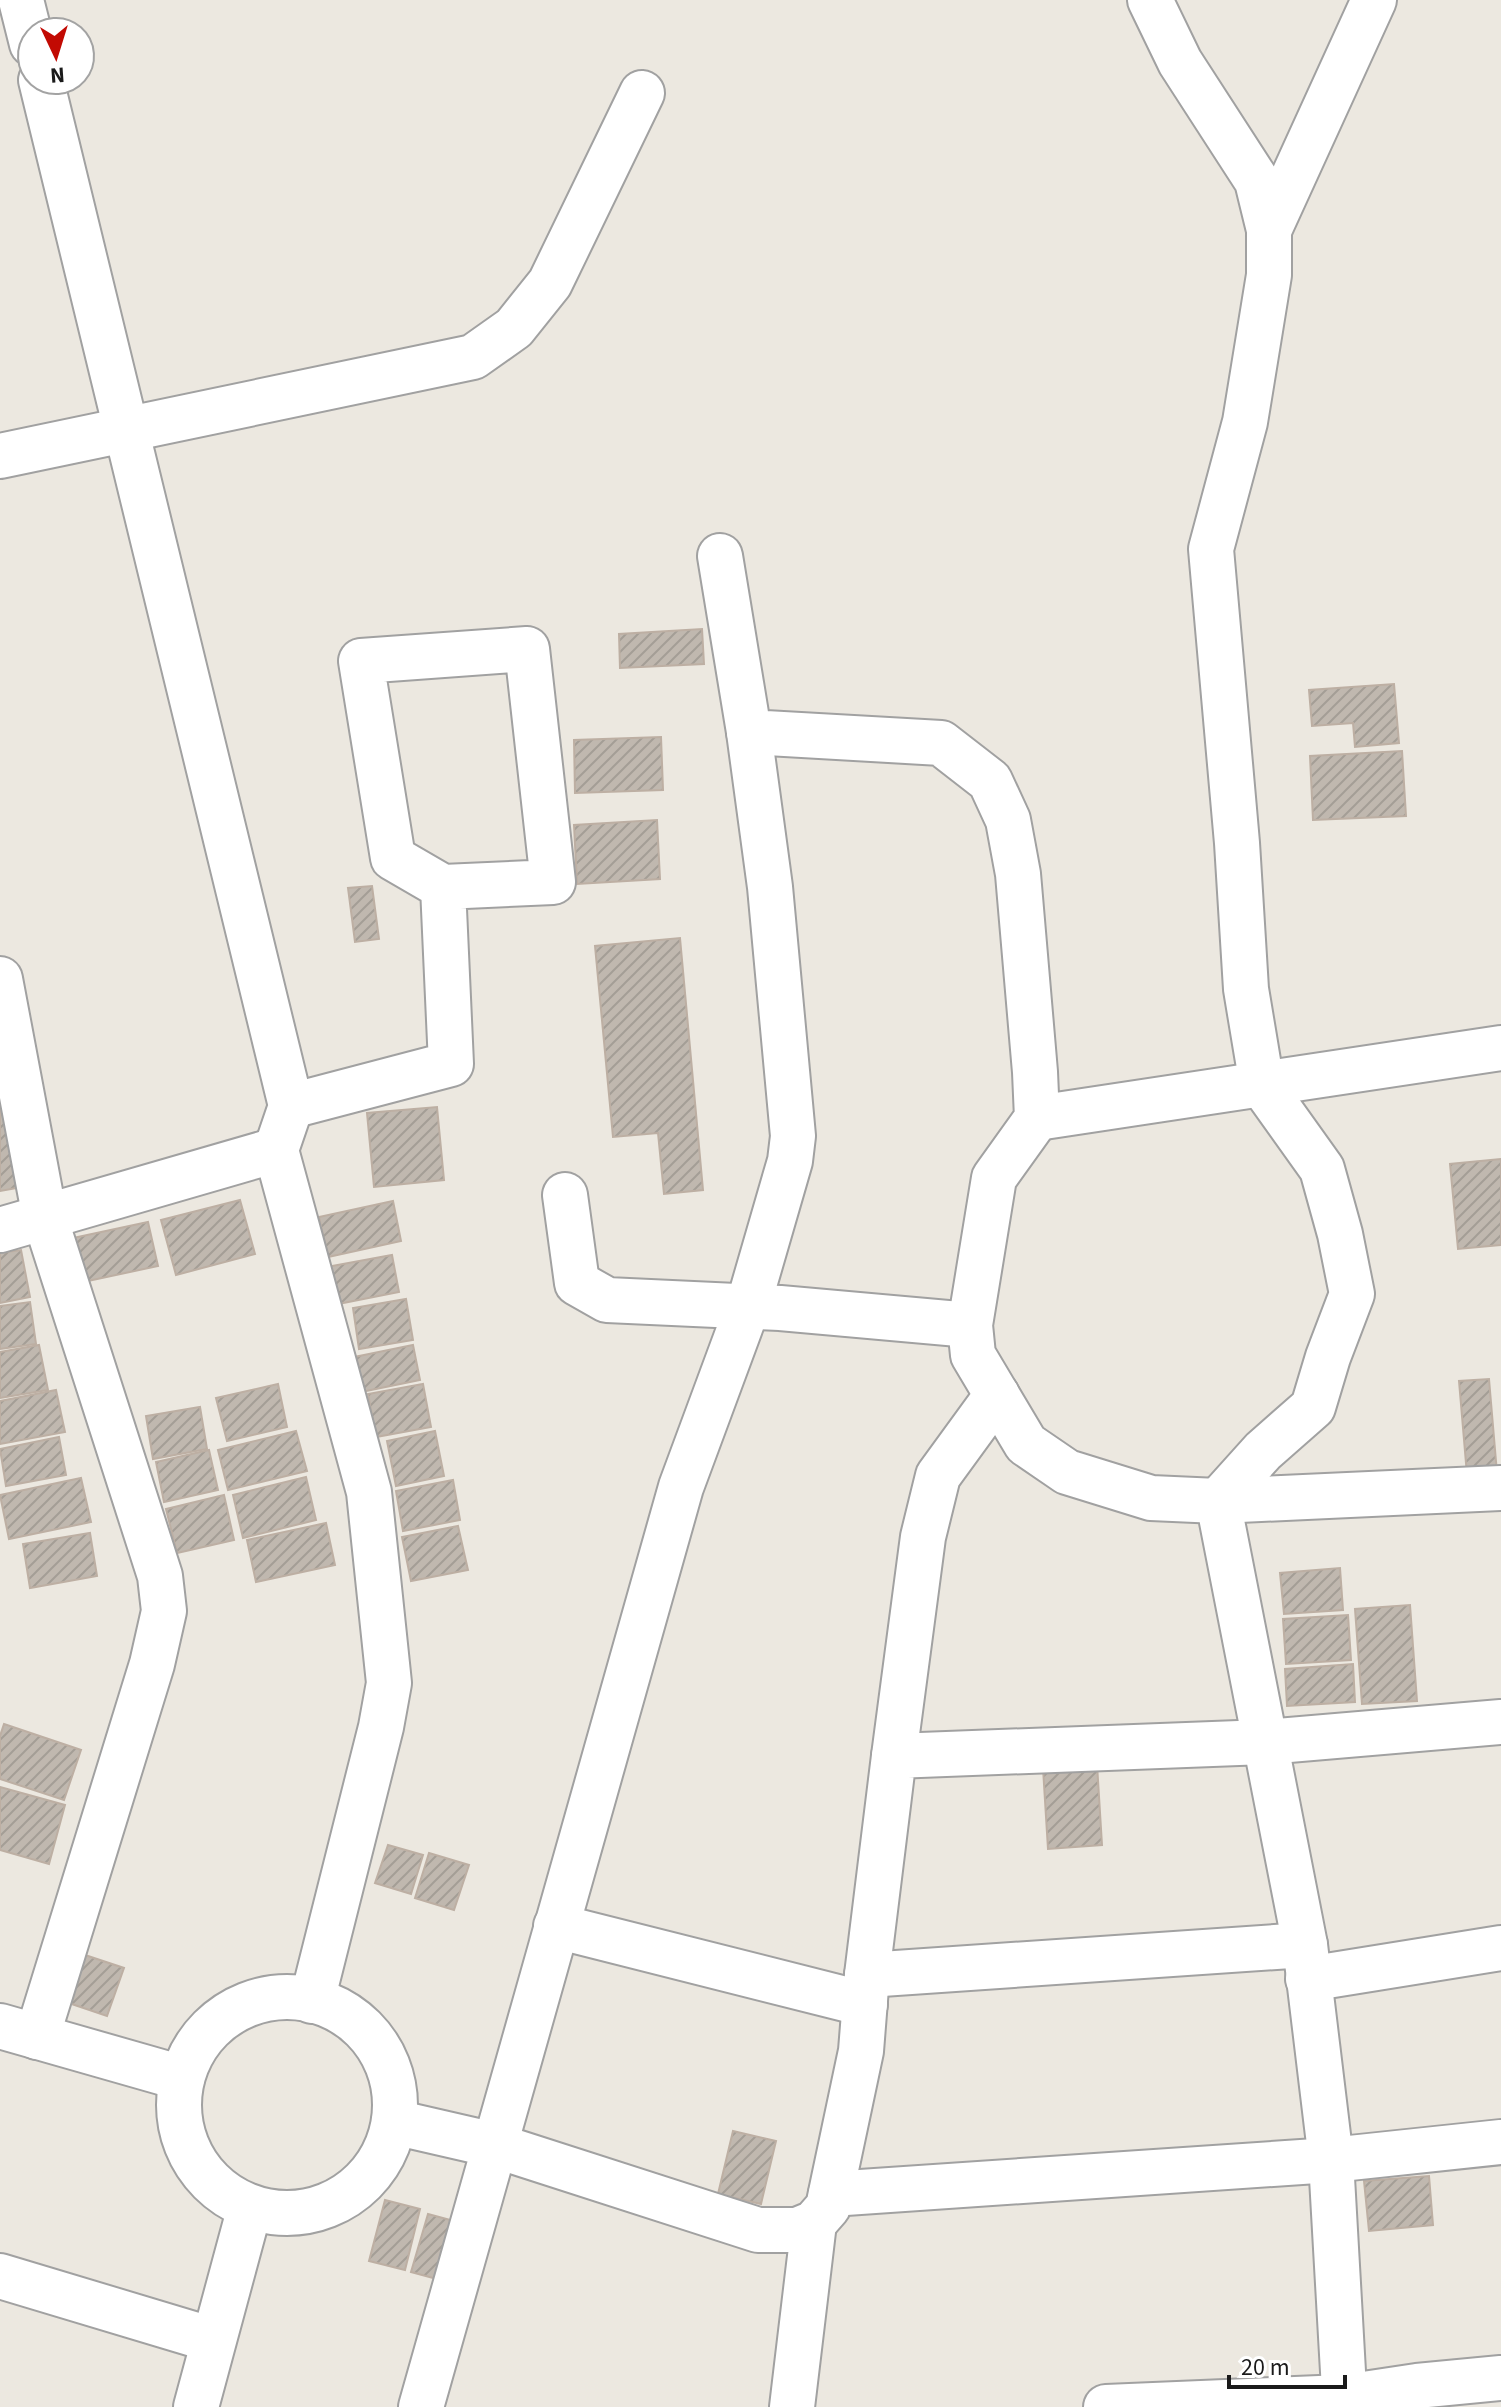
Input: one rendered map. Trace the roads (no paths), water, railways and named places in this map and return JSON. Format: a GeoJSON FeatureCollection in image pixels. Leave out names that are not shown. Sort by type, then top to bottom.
{"type":"FeatureCollection","features":[{"type":"Feature","properties":{"kind":"street"},"geometry":{"type":"LineString","coordinates":[[1150,0],[1180,62],[1257,181],[1269,230],[1269,275],[1245,422],[1211,549],[1237,843],[1246,989],[1262,1085],[1322,1169],[1352,1294],[1313,1407],[1263,1451],[1218,1501]]}},
{"type":"Feature","properties":{"kind":"street"},"geometry":{"type":"LineString","coordinates":[[1269,230],[1374,0]]}},
{"type":"Feature","properties":{"kind":"street"},"geometry":{"type":"LineString","coordinates":[[0,456],[473,357],[514,328],[550,283],[642,93]]}},
{"type":"Feature","properties":{"kind":"street"},"geometry":{"type":"LineString","coordinates":[[45,96],[291,1106],[276,1150],[369,1492],[389,1683],[381,1727],[312,2001]]}},
{"type":"Feature","properties":{"kind":"street"},"geometry":{"type":"LineString","coordinates":[[421,2407],[681,1487],[748,1306],[790,1161],[793,1136],[770,887],[720,556]]}},
{"type":"Feature","properties":{"kind":"street"},"geometry":{"type":"LineString","coordinates":[[527,649],[553,882],[443,887],[393,858],[361,661],[527,649]]}},
{"type":"Feature","properties":{"kind":"street"},"geometry":{"type":"LineString","coordinates":[[749,732],[941,743],[990,781],[1008,820],[1018,874],[1037,1118],[994,1178],[970,1325],[973,1355],[1026,1444],[1067,1472],[1151,1498],[1218,1501],[1501,1488]]}},
{"type":"Feature","properties":{"kind":"street"},"geometry":{"type":"LineString","coordinates":[[291,1106],[451,1064],[443,887]]}},
{"type":"Feature","properties":{"kind":"street"},"geometry":{"type":"LineString","coordinates":[[0,979],[45,1218],[160,1576],[164,1611],[152,1664],[19,2031],[182,2078]]}},
{"type":"Feature","properties":{"kind":"street"},"geometry":{"type":"LineString","coordinates":[[1037,1118],[1501,1048]]}},
{"type":"Feature","properties":{"kind":"street"},"geometry":{"type":"LineString","coordinates":[[0,1230],[276,1150]]}},
{"type":"Feature","properties":{"kind":"street"},"geometry":{"type":"LineString","coordinates":[[565,1195],[577,1283],[607,1300],[748,1306],[970,1325]]}},
{"type":"Feature","properties":{"kind":"street"},"geometry":{"type":"LineString","coordinates":[[792,2407],[822,2208],[854,2089],[923,1537],[938,1476],[997,1395]]}},
{"type":"Feature","properties":{"kind":"street"},"geometry":{"type":"LineString","coordinates":[[1218,1501],[1306,1962],[1331,2160],[1345,2402]]}},
{"type":"Feature","properties":{"kind":"street"},"geometry":{"type":"LineString","coordinates":[[894,1756],[1265,1742],[1501,1722]]}},
{"type":"Feature","properties":{"kind":"street"},"geometry":{"type":"LineString","coordinates":[[556,1926],[866,1990],[1501,1948]]}},
{"type":"Feature","properties":{"kind":"street"},"geometry":{"type":"LineString","coordinates":[[294,1997],[324,2003],[351,2017],[373,2039],[388,2065],[395,2094],[394,2122],[384,2154],[366,2179],[341,2198],[312,2210],[281,2213],[250,2207],[222,2192],[200,2170],[185,2143],[178,2112],[182,2078],[192,2051],[210,2028],[235,2009],[264,1999],[294,1997]]}},
{"type":"Feature","properties":{"kind":"street"},"geometry":{"type":"LineString","coordinates":[[394,2122],[494,2145],[758,2230],[797,2230],[822,2208],[1501,2142]]}},
{"type":"Feature","properties":{"kind":"street"},"geometry":{"type":"LineString","coordinates":[[196,2407],[250,2207]]}},
{"type":"Feature","properties":{"kind":"street"},"geometry":{"type":"LineString","coordinates":[[0,2276],[213,2340]]}},
{"type":"Feature","properties":{"kind":"street"},"geometry":{"type":"LineString","coordinates":[[1106,2407],[1345,2402],[1417,2386],[1501,2378]]}}]}
